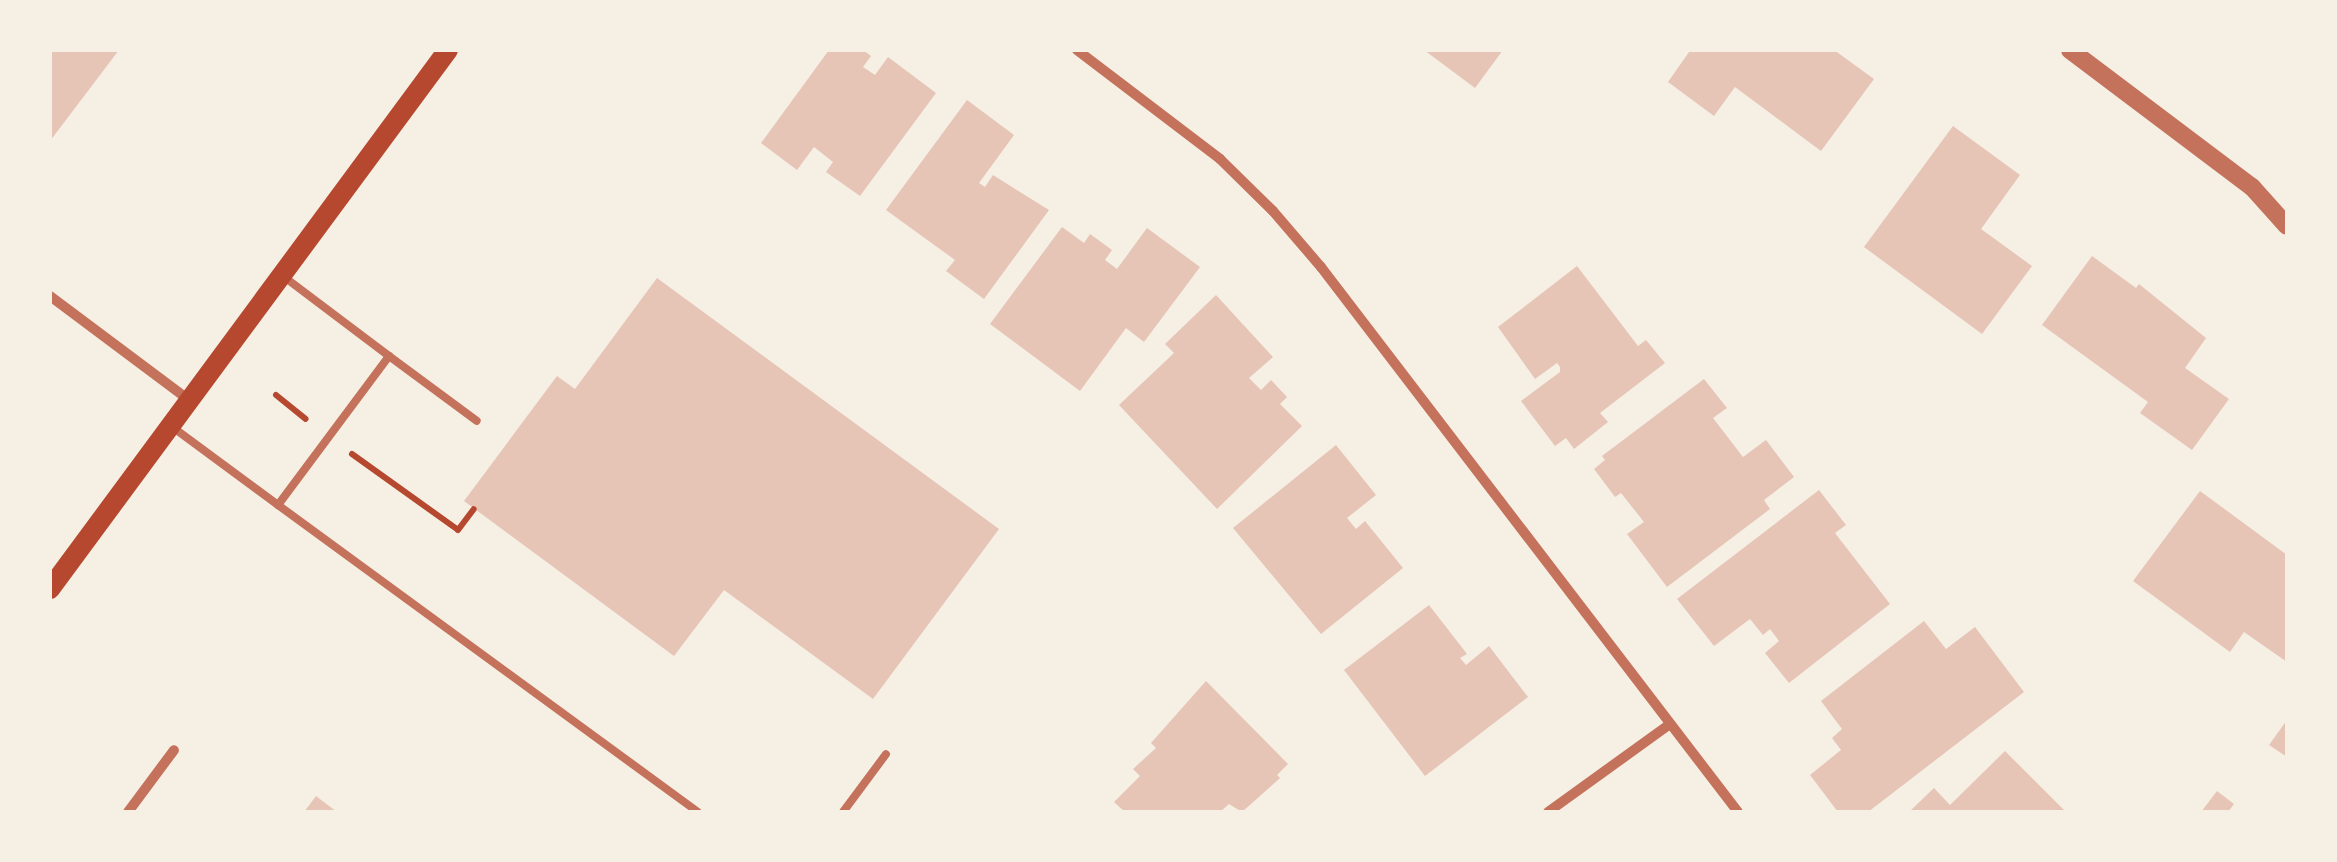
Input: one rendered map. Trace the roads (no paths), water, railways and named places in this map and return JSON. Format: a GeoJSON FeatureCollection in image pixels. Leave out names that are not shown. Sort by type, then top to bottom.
{"type":"FeatureCollection","features":[{"type":"Feature","properties":{"kind":"main road"},"geometry":{"type":"LineString","coordinates":[[50,589],[448,50]]}},
{"type":"Feature","properties":{"kind":"street"},"geometry":{"type":"LineString","coordinates":[[1077,50],[1220,158],[1273,211],[1321,267],[1738,812]]}},
{"type":"Feature","properties":{"kind":"street"},"geometry":{"type":"LineString","coordinates":[[2070,50],[2252,187],[2287,226]]}},
{"type":"Feature","properties":{"kind":"street"},"geometry":{"type":"LineString","coordinates":[[50,296],[189,400]]}},
{"type":"Feature","properties":{"kind":"street"},"geometry":{"type":"LineString","coordinates":[[1548,812],[1670,724]]}},
{"type":"Feature","properties":{"kind":"street"},"geometry":{"type":"LineString","coordinates":[[128,812],[174,750]]}},
{"type":"Feature","properties":{"kind":"lane"},"geometry":{"type":"LineString","coordinates":[[282,275],[477,421]]}},
{"type":"Feature","properties":{"kind":"lane"},"geometry":{"type":"LineString","coordinates":[[278,505],[388,356]]}},
{"type":"Feature","properties":{"kind":"lane"},"geometry":{"type":"LineString","coordinates":[[170,426],[698,812]]}},
{"type":"Feature","properties":{"kind":"lane"},"geometry":{"type":"LineString","coordinates":[[843,812],[886,754]]}}]}
